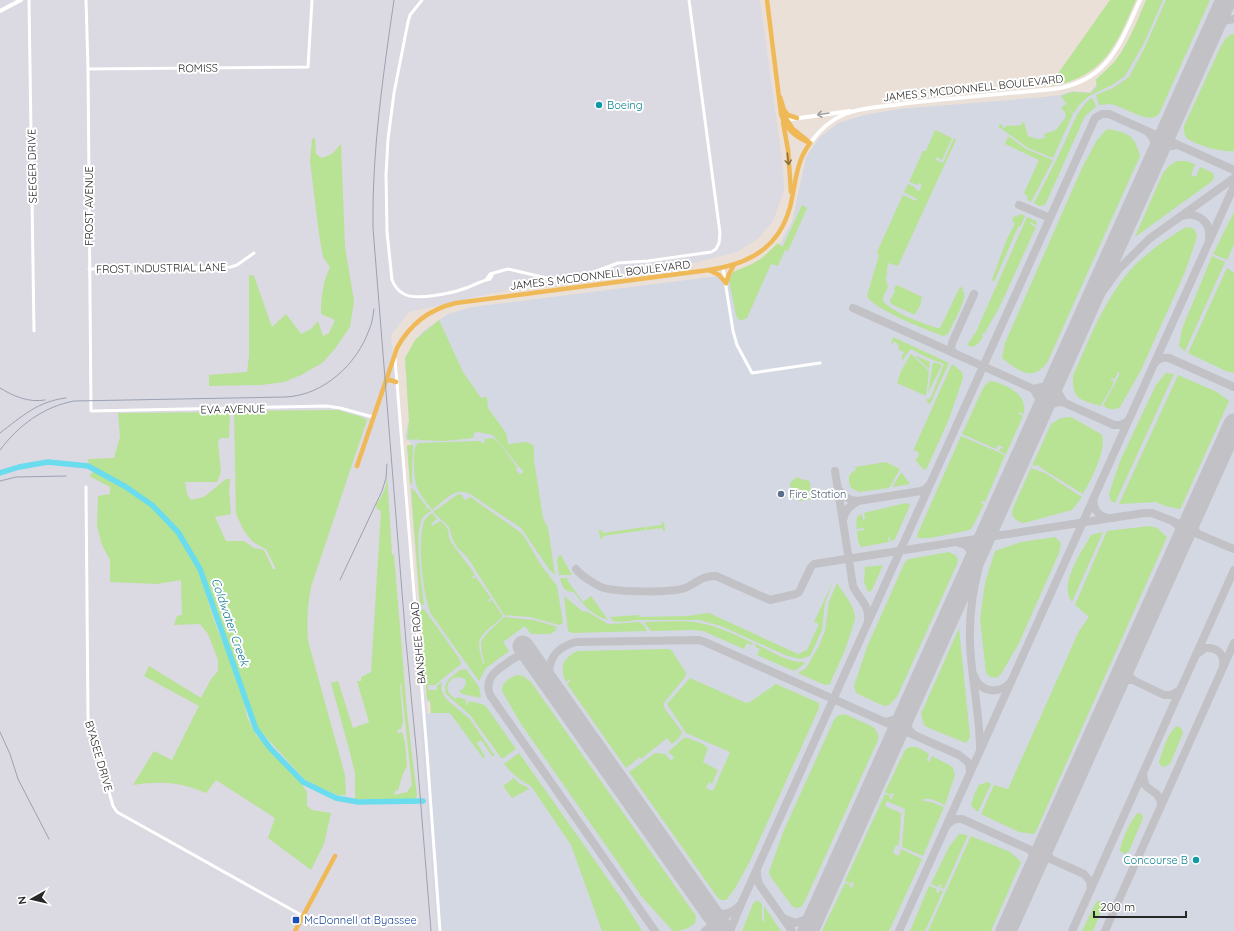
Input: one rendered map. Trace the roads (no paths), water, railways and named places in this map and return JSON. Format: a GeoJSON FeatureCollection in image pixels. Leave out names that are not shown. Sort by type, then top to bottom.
{"type":"FeatureCollection","features":[{"type":"Feature","properties":{"kind":"main road"},"geometry":{"type":"LineString","coordinates":[[767,0],[779,92],[779,108],[795,135],[810,143]]}},
{"type":"Feature","properties":{"kind":"main road"},"geometry":{"type":"LineString","coordinates":[[779,92],[784,110],[791,186],[791,203]]}},
{"type":"Feature","properties":{"kind":"main road"},"geometry":{"type":"LineString","coordinates":[[784,110],[788,115],[797,118]]}},
{"type":"Feature","properties":{"kind":"main road","name":"JAMES S MCDONNELL BOULEVARD"},"geometry":{"type":"LineString","coordinates":[[357,466],[394,356],[402,340],[412,327],[427,314],[451,304],[723,268],[753,257],[770,244],[784,223],[791,203],[799,166],[810,143]]}},
{"type":"Feature","properties":{"kind":"main road"},"geometry":{"type":"LineString","coordinates":[[726,283],[734,265]]}},
{"type":"Feature","properties":{"kind":"main road"},"geometry":{"type":"LineString","coordinates":[[709,270],[719,275],[726,283]]}},
{"type":"Feature","properties":{"kind":"main road"},"geometry":{"type":"LineString","coordinates":[[386,381],[393,380],[396,382]]}},
{"type":"Feature","properties":{"kind":"main road"},"geometry":{"type":"LineString","coordinates":[[294,931],[335,856]]}},
{"type":"Feature","properties":{"kind":"street"},"geometry":{"type":"LineString","coordinates":[[0,11],[20,0]]}},
{"type":"Feature","properties":{"kind":"street","name":"SEEGER DRIVE"},"geometry":{"type":"LineString","coordinates":[[29,0],[34,331]]}},
{"type":"Feature","properties":{"kind":"street","name":"FROST AVENUE"},"geometry":{"type":"LineString","coordinates":[[86,0],[91,411]]}},
{"type":"Feature","properties":{"kind":"street","name":"ROMISS"},"geometry":{"type":"LineString","coordinates":[[88,68],[308,67],[312,0]]}},
{"type":"Feature","properties":{"kind":"street"},"geometry":{"type":"LineString","coordinates":[[422,0],[410,15],[408,22],[389,120],[386,174],[387,242],[392,280],[399,291],[411,297],[445,294],[490,280],[492,274],[508,270],[551,279],[570,279],[580,277],[618,262],[648,261],[704,254],[716,249],[719,244],[720,233],[689,0]]}},
{"type":"Feature","properties":{"kind":"street","name":"JAMES S MCDONNELL BOULEVARD"},"geometry":{"type":"LineString","coordinates":[[785,120],[841,111],[1053,89],[1078,83],[1094,74],[1110,58],[1121,41],[1140,0]]}},
{"type":"Feature","properties":{"kind":"street","name":"JAMES S MCDONNELL BOULEVARD"},"geometry":{"type":"LineString","coordinates":[[810,143],[819,132],[834,120],[845,114],[860,110]]}},
{"type":"Feature","properties":{"kind":"street","name":"FROST INDUSTRIAL LANE"},"geometry":{"type":"LineString","coordinates":[[89,269],[231,267],[237,265],[254,253]]}},
{"type":"Feature","properties":{"kind":"street"},"geometry":{"type":"LineString","coordinates":[[723,268],[733,332],[737,345],[752,373],[820,363]]}},
{"type":"Feature","properties":{"kind":"street","name":"BANSHEE ROAD"},"geometry":{"type":"LineString","coordinates":[[394,356],[427,753],[440,931]]}},
{"type":"Feature","properties":{"kind":"street","name":"EVA AVENUE"},"geometry":{"type":"LineString","coordinates":[[91,411],[327,406],[373,417]]}},
{"type":"Feature","properties":{"kind":"street","name":"BYASEE DRIVE"},"geometry":{"type":"LineString","coordinates":[[86,486],[88,718],[113,806],[117,812],[303,916]]}},
{"type":"Feature","properties":{"kind":"waterway","name":"Coldwater Creek"},"geometry":{"type":"LineString","coordinates":[[0,473],[19,467],[48,462],[88,466],[126,487],[152,505],[178,532],[200,569],[256,729],[270,748],[303,782],[336,798],[358,802],[423,801]]}},
{"type":"Feature","properties":{"kind":"railway"},"geometry":{"type":"LineString","coordinates":[[394,0],[382,85],[376,142],[373,228],[431,931]]}},
{"type":"Feature","properties":{"kind":"railway"},"geometry":{"type":"LineString","coordinates":[[0,450],[7,441],[32,418],[52,408],[74,401],[286,397],[300,395],[326,384],[347,366],[364,343],[370,328],[374,309]]}},
{"type":"Feature","properties":{"kind":"railway"},"geometry":{"type":"LineString","coordinates":[[0,388],[10,394],[27,400],[45,400]]}},
{"type":"Feature","properties":{"kind":"railway"},"geometry":{"type":"LineString","coordinates":[[0,433],[38,406],[47,402],[66,398]]}},
{"type":"Feature","properties":{"kind":"railway"},"geometry":{"type":"LineString","coordinates":[[340,580],[382,491],[386,478],[387,464]]}},
{"type":"Feature","properties":{"kind":"railway"},"geometry":{"type":"LineString","coordinates":[[0,481],[16,477],[66,476]]}},
{"type":"Feature","properties":{"kind":"railway"},"geometry":{"type":"LineString","coordinates":[[0,732],[10,754],[18,779],[49,839]]}},
{"type":"Feature","properties":{"kind":"place","name":"Boeing"},"geometry":{"type":"Point","coordinates":[599,105]}},
{"type":"Feature","properties":{"kind":"place","name":"Fire Station"},"geometry":{"type":"Point","coordinates":[781,494]}},
{"type":"Feature","properties":{"kind":"place","name":"Concourse B"},"geometry":{"type":"Point","coordinates":[1196,860]}},
{"type":"Feature","properties":{"kind":"place","name":"McDonnell at Byassee"},"geometry":{"type":"Point","coordinates":[296,920]}}]}
